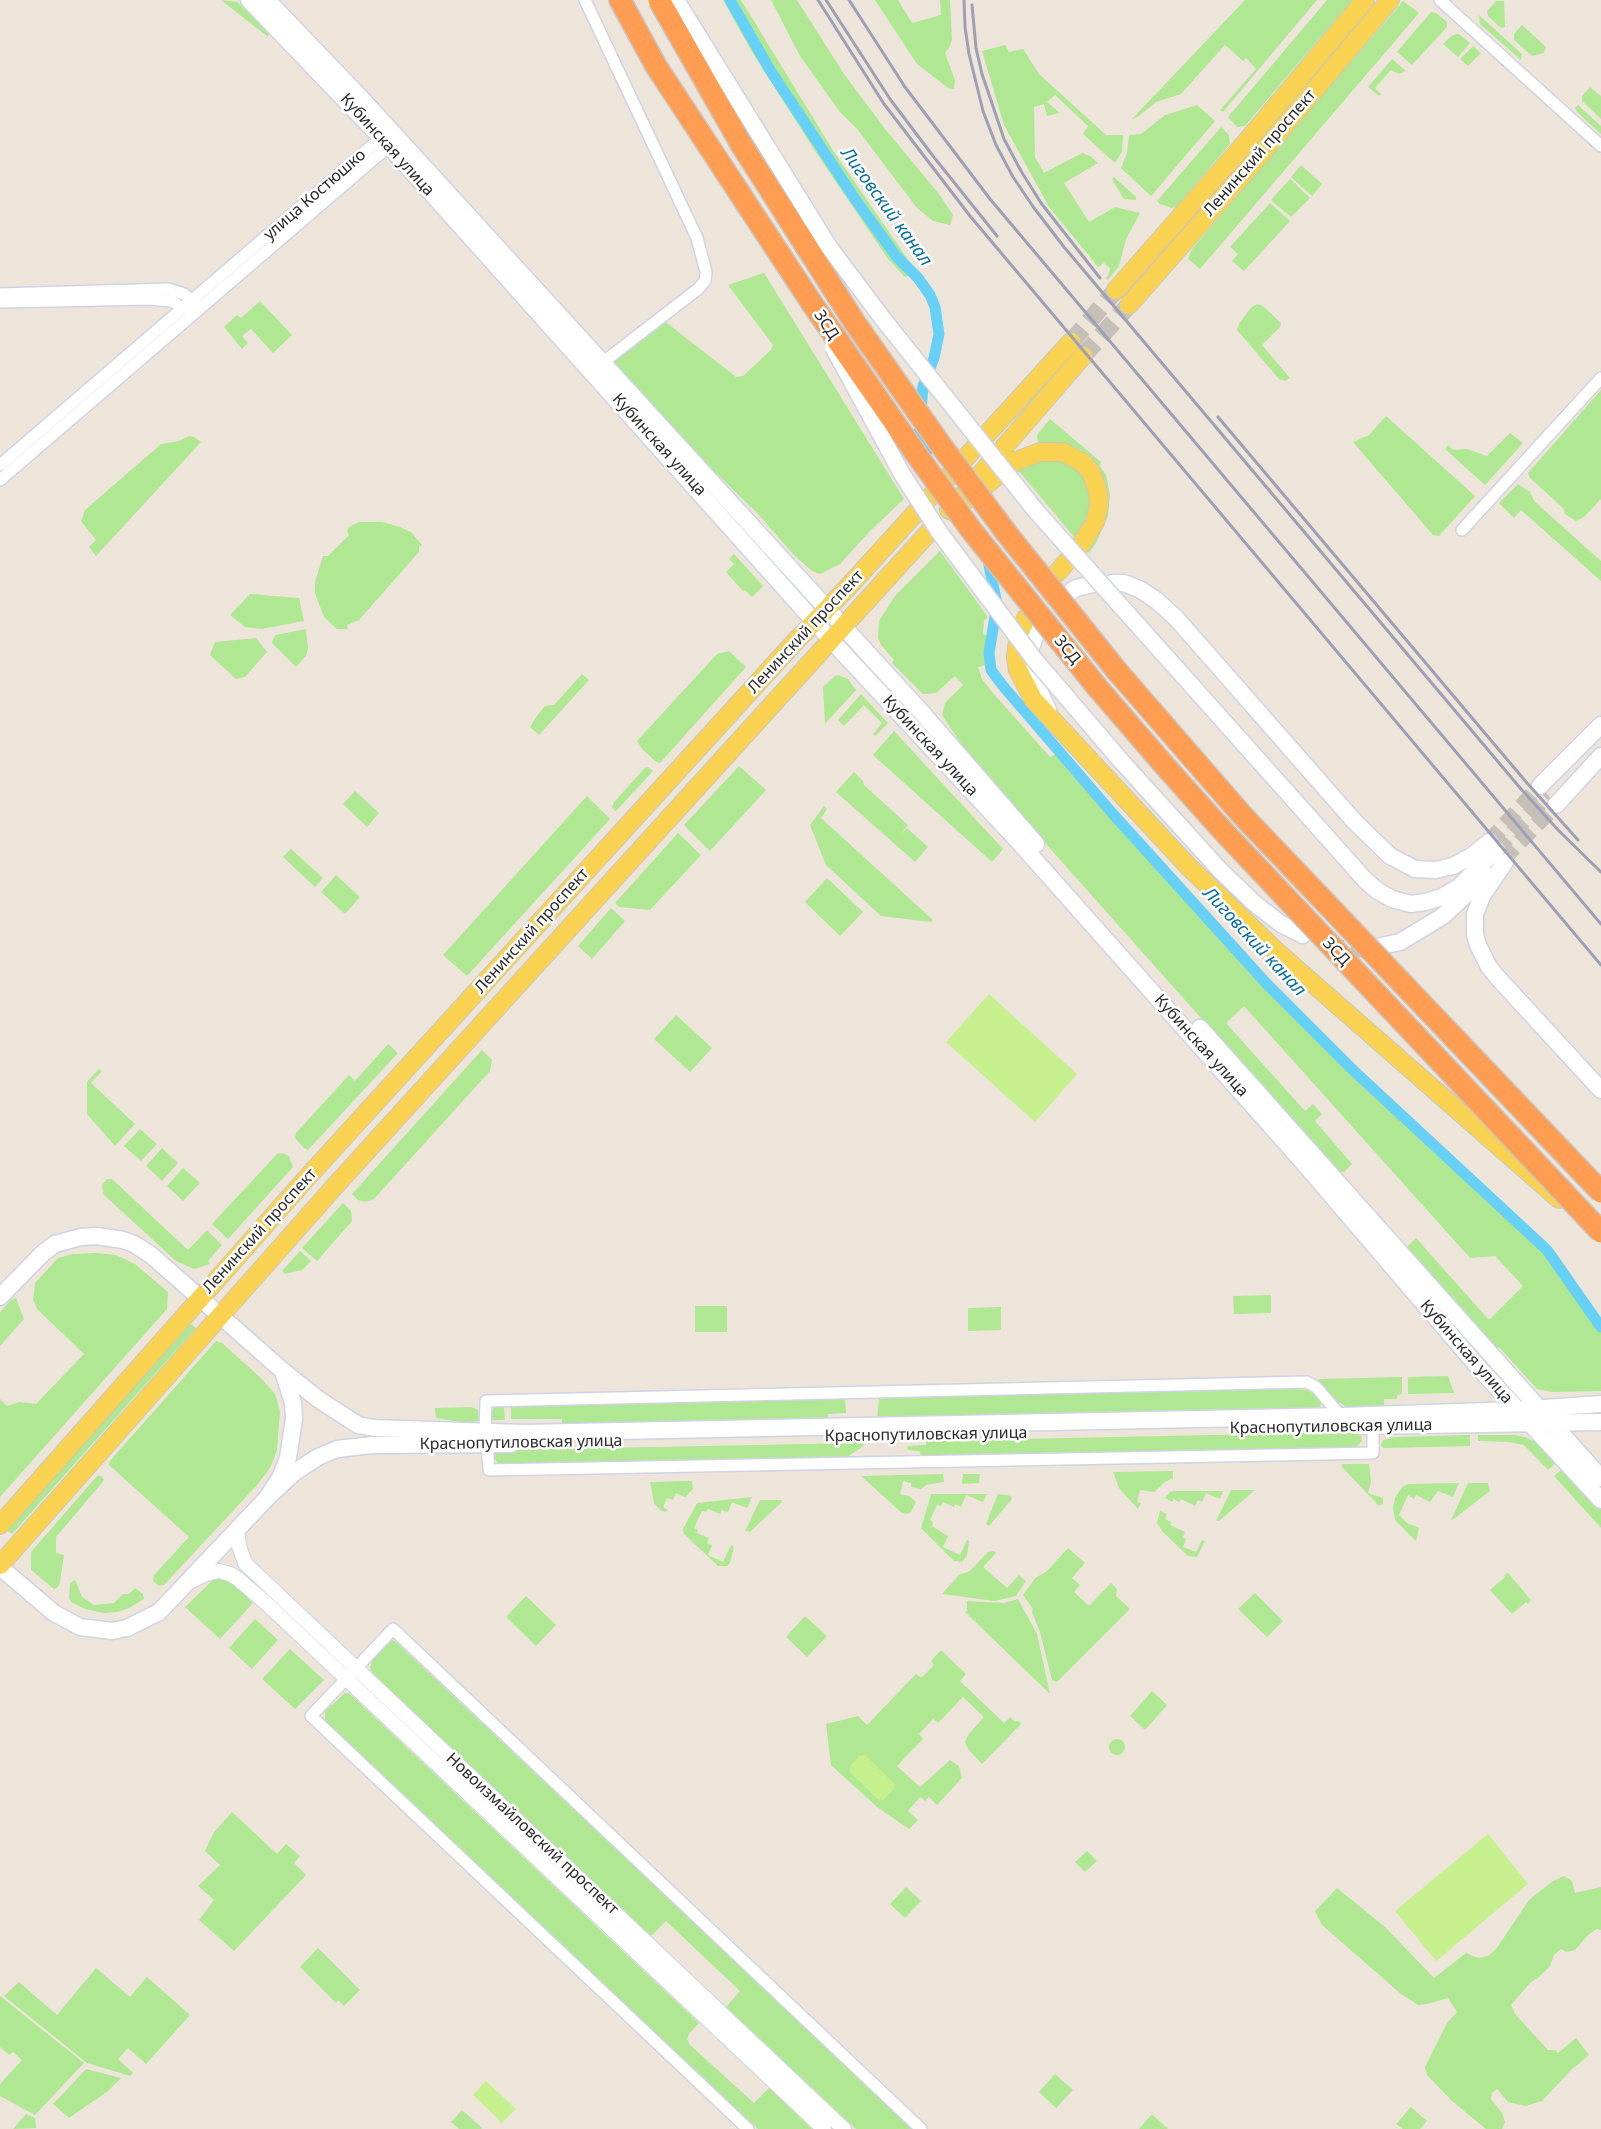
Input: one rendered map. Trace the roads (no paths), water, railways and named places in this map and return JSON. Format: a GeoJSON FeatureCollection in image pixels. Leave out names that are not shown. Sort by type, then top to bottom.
{"type":"FeatureCollection","features":[{"type":"Feature","properties":{"kind":"highway","name":"ЗСД"},"geometry":{"type":"LineString","coordinates":[[620,0],[656,66],[811,302],[972,531],[1164,766],[1601,1232]]}},
{"type":"Feature","properties":{"kind":"highway","name":"ЗСД"},"geometry":{"type":"LineString","coordinates":[[659,0],[741,144],[855,323],[940,444],[1014,542],[1117,671],[1242,815],[1601,1192]]}},
{"type":"Feature","properties":{"kind":"main road","name":"Кубинская улица"},"geometry":{"type":"LineString","coordinates":[[249,0],[388,139],[602,362],[820,615]]}},
{"type":"Feature","properties":{"kind":"main road","name":"Кубинская улица"},"geometry":{"type":"LineString","coordinates":[[267,0],[388,139],[837,634],[1302,1161],[1478,1368],[1601,1500]]}},
{"type":"Feature","properties":{"kind":"main road"},"geometry":{"type":"LineString","coordinates":[[676,0],[829,247],[883,319],[1036,511],[1366,881],[1392,899],[1411,904],[1425,902],[1442,897],[1459,887],[1498,853]]}},
{"type":"Feature","properties":{"kind":"main road","name":"Ленинский проспект"},"geometry":{"type":"LineString","coordinates":[[1116,290],[1246,142],[1364,0]]}},
{"type":"Feature","properties":{"kind":"main road","name":"Ленинский проспект"},"geometry":{"type":"LineString","coordinates":[[1129,305],[1261,154],[1390,0]]}},
{"type":"Feature","properties":{"kind":"main road"},"geometry":{"type":"LineString","coordinates":[[811,302],[846,372],[902,474],[940,532],[1034,659],[1122,762],[1219,869],[1281,924],[1302,935]]}},
{"type":"Feature","properties":{"kind":"main road","name":"Ленинский проспект"},"geometry":{"type":"LineString","coordinates":[[0,1526],[200,1298],[820,615],[1071,342]]}},
{"type":"Feature","properties":{"kind":"main road"},"geometry":{"type":"LineString","coordinates":[[1057,573],[1075,552],[1095,522],[1099,506],[1098,492],[1091,472],[1083,463],[1063,452],[1040,452],[1016,461],[971,497],[950,510],[1083,356]]}},
{"type":"Feature","properties":{"kind":"main road","name":"Ленинский проспект"},"geometry":{"type":"LineString","coordinates":[[0,1566],[335,1186],[930,531]]}},
{"type":"Feature","properties":{"kind":"main road"},"geometry":{"type":"LineString","coordinates":[[1112,583],[1124,583],[1141,590],[1156,600],[1176,618],[1354,820],[1390,856],[1415,869],[1435,870],[1453,866],[1473,855],[1498,853]]}},
{"type":"Feature","properties":{"kind":"main road"},"geometry":{"type":"LineString","coordinates":[[1068,594],[1076,588],[1094,584]]}},
{"type":"Feature","properties":{"kind":"main road","name":"Кубинская улица"},"geometry":{"type":"LineString","coordinates":[[837,634],[924,715],[1551,1424],[1601,1478]]}},
{"type":"Feature","properties":{"kind":"main road"},"geometry":{"type":"LineString","coordinates":[[1026,634],[1016,658],[1024,683],[1033,699],[1188,866],[1276,951],[1479,1130],[1560,1200],[1601,1232]]}},
{"type":"Feature","properties":{"kind":"main road"},"geometry":{"type":"LineString","coordinates":[[1031,664],[1034,680],[1053,721]]}},
{"type":"Feature","properties":{"kind":"main road"},"geometry":{"type":"LineString","coordinates":[[1548,795],[1601,725]]}},
{"type":"Feature","properties":{"kind":"main road"},"geometry":{"type":"LineString","coordinates":[[1548,795],[1601,736]]}},
{"type":"Feature","properties":{"kind":"main road"},"geometry":{"type":"LineString","coordinates":[[1548,795],[1601,756]]}},
{"type":"Feature","properties":{"kind":"main road"},"geometry":{"type":"LineString","coordinates":[[1381,946],[1400,942],[1443,916],[1498,853]]}},
{"type":"Feature","properties":{"kind":"main road"},"geometry":{"type":"LineString","coordinates":[[1498,853],[1475,914],[1475,935],[1478,945],[1489,967],[1498,978],[1601,1090]]}},
{"type":"Feature","properties":{"kind":"main road","name":"Краснопутиловская улица"},"geometry":{"type":"LineString","coordinates":[[0,1297],[43,1253],[55,1244],[81,1237],[97,1236],[123,1240],[134,1244],[152,1255],[283,1371],[318,1399],[358,1425],[486,1438],[1601,1422]]}},
{"type":"Feature","properties":{"kind":"main road"},"geometry":{"type":"LineString","coordinates":[[0,1566],[64,1619],[80,1627],[112,1631],[128,1628],[153,1615],[167,1605],[266,1498],[281,1476],[292,1440],[293,1403],[283,1371]]}},
{"type":"Feature","properties":{"kind":"main road","name":"Краснопутиловская улица"},"geometry":{"type":"LineString","coordinates":[[266,1498],[295,1472],[318,1457],[337,1449],[373,1445],[486,1438],[1341,1416],[1517,1410],[1601,1404]]}},
{"type":"Feature","properties":{"kind":"street"},"geometry":{"type":"LineString","coordinates":[[585,0],[697,238],[706,272],[705,281],[698,289],[602,362]]}},
{"type":"Feature","properties":{"kind":"street"},"geometry":{"type":"LineString","coordinates":[[1440,0],[1601,146]]}},
{"type":"Feature","properties":{"kind":"street","name":"улица Костюшко"},"geometry":{"type":"LineString","coordinates":[[0,465],[388,139]]}},
{"type":"Feature","properties":{"kind":"street"},"geometry":{"type":"LineString","coordinates":[[0,294],[168,289],[184,294],[192,305]]}},
{"type":"Feature","properties":{"kind":"street"},"geometry":{"type":"LineString","coordinates":[[0,302],[151,299],[192,305]]}},
{"type":"Feature","properties":{"kind":"street","name":"улица Костюшко"},"geometry":{"type":"LineString","coordinates":[[0,480],[192,305]]}},
{"type":"Feature","properties":{"kind":"street"},"geometry":{"type":"LineString","coordinates":[[1462,530],[1601,378]]}},
{"type":"Feature","properties":{"kind":"street"},"geometry":{"type":"LineString","coordinates":[[1341,1416],[1316,1387],[1307,1382],[486,1401],[486,1438],[489,1470],[1373,1453],[1373,1426]]}},
{"type":"Feature","properties":{"kind":"street","name":"Новоизмайловский проспект"},"geometry":{"type":"LineString","coordinates":[[237,1529],[239,1546],[245,1563],[351,1673],[824,2129]]}},
{"type":"Feature","properties":{"kind":"street","name":"Новоизмайловский проспект"},"geometry":{"type":"LineString","coordinates":[[188,1582],[218,1571],[230,1574],[351,1673],[844,2129]]}},
{"type":"Feature","properties":{"kind":"street"},"geometry":{"type":"LineString","coordinates":[[748,2129],[311,1716],[393,1629],[921,2129]]}},
{"type":"Feature","properties":{"kind":"waterway","name":"Лиговский канал"},"geometry":{"type":"LineString","coordinates":[[730,0],[770,70],[855,199],[896,256],[918,278],[930,295],[935,307],[939,334],[934,358],[923,386],[919,437],[927,451]]}},
{"type":"Feature","properties":{"kind":"waterway","name":"Лиговский канал"},"geometry":{"type":"LineString","coordinates":[[987,556],[997,604],[989,653],[991,670],[1003,686],[1113,814],[1266,983],[1353,1070],[1547,1250],[1601,1327]]}},
{"type":"Feature","properties":{"kind":"tunnel"},"geometry":{"type":"LineString","coordinates":[[1071,342],[1116,290]]}},
{"type":"Feature","properties":{"kind":"tunnel"},"geometry":{"type":"LineString","coordinates":[[1083,356],[1129,305]]}},
{"type":"Feature","properties":{"kind":"tunnel"},"geometry":{"type":"LineString","coordinates":[[1489,842],[1540,786]]}},
{"type":"Feature","properties":{"kind":"tunnel"},"geometry":{"type":"LineString","coordinates":[[1496,850],[1548,795]]}},
{"type":"Feature","properties":{"kind":"tunnel"},"geometry":{"type":"LineString","coordinates":[[1503,859],[1556,805]]}},
{"type":"Feature","properties":{"kind":"tunnel"},"geometry":{"type":"LineString","coordinates":[[1327,946],[1355,950],[1377,947]]}},
{"type":"Feature","properties":{"kind":"railway"},"geometry":{"type":"LineString","coordinates":[[818,0],[884,104],[970,216],[1601,965]]}},
{"type":"Feature","properties":{"kind":"railway"},"geometry":{"type":"LineString","coordinates":[[826,0],[890,99],[997,236]]}},
{"type":"Feature","properties":{"kind":"railway"},"geometry":{"type":"LineString","coordinates":[[849,0],[905,87],[990,199],[1601,924]]}},
{"type":"Feature","properties":{"kind":"railway"},"geometry":{"type":"LineString","coordinates":[[964,0],[969,54],[983,111],[996,145],[1013,177],[1034,208],[1064,247],[1521,789],[1559,831],[1601,872]]}},
{"type":"Feature","properties":{"kind":"railway"},"geometry":{"type":"LineString","coordinates":[[972,5],[976,48],[982,74],[1004,139],[1041,203],[1100,278]]}},
{"type":"Feature","properties":{"kind":"railway"},"geometry":{"type":"LineString","coordinates":[[1218,417],[1527,783],[1578,840]]}}]}
